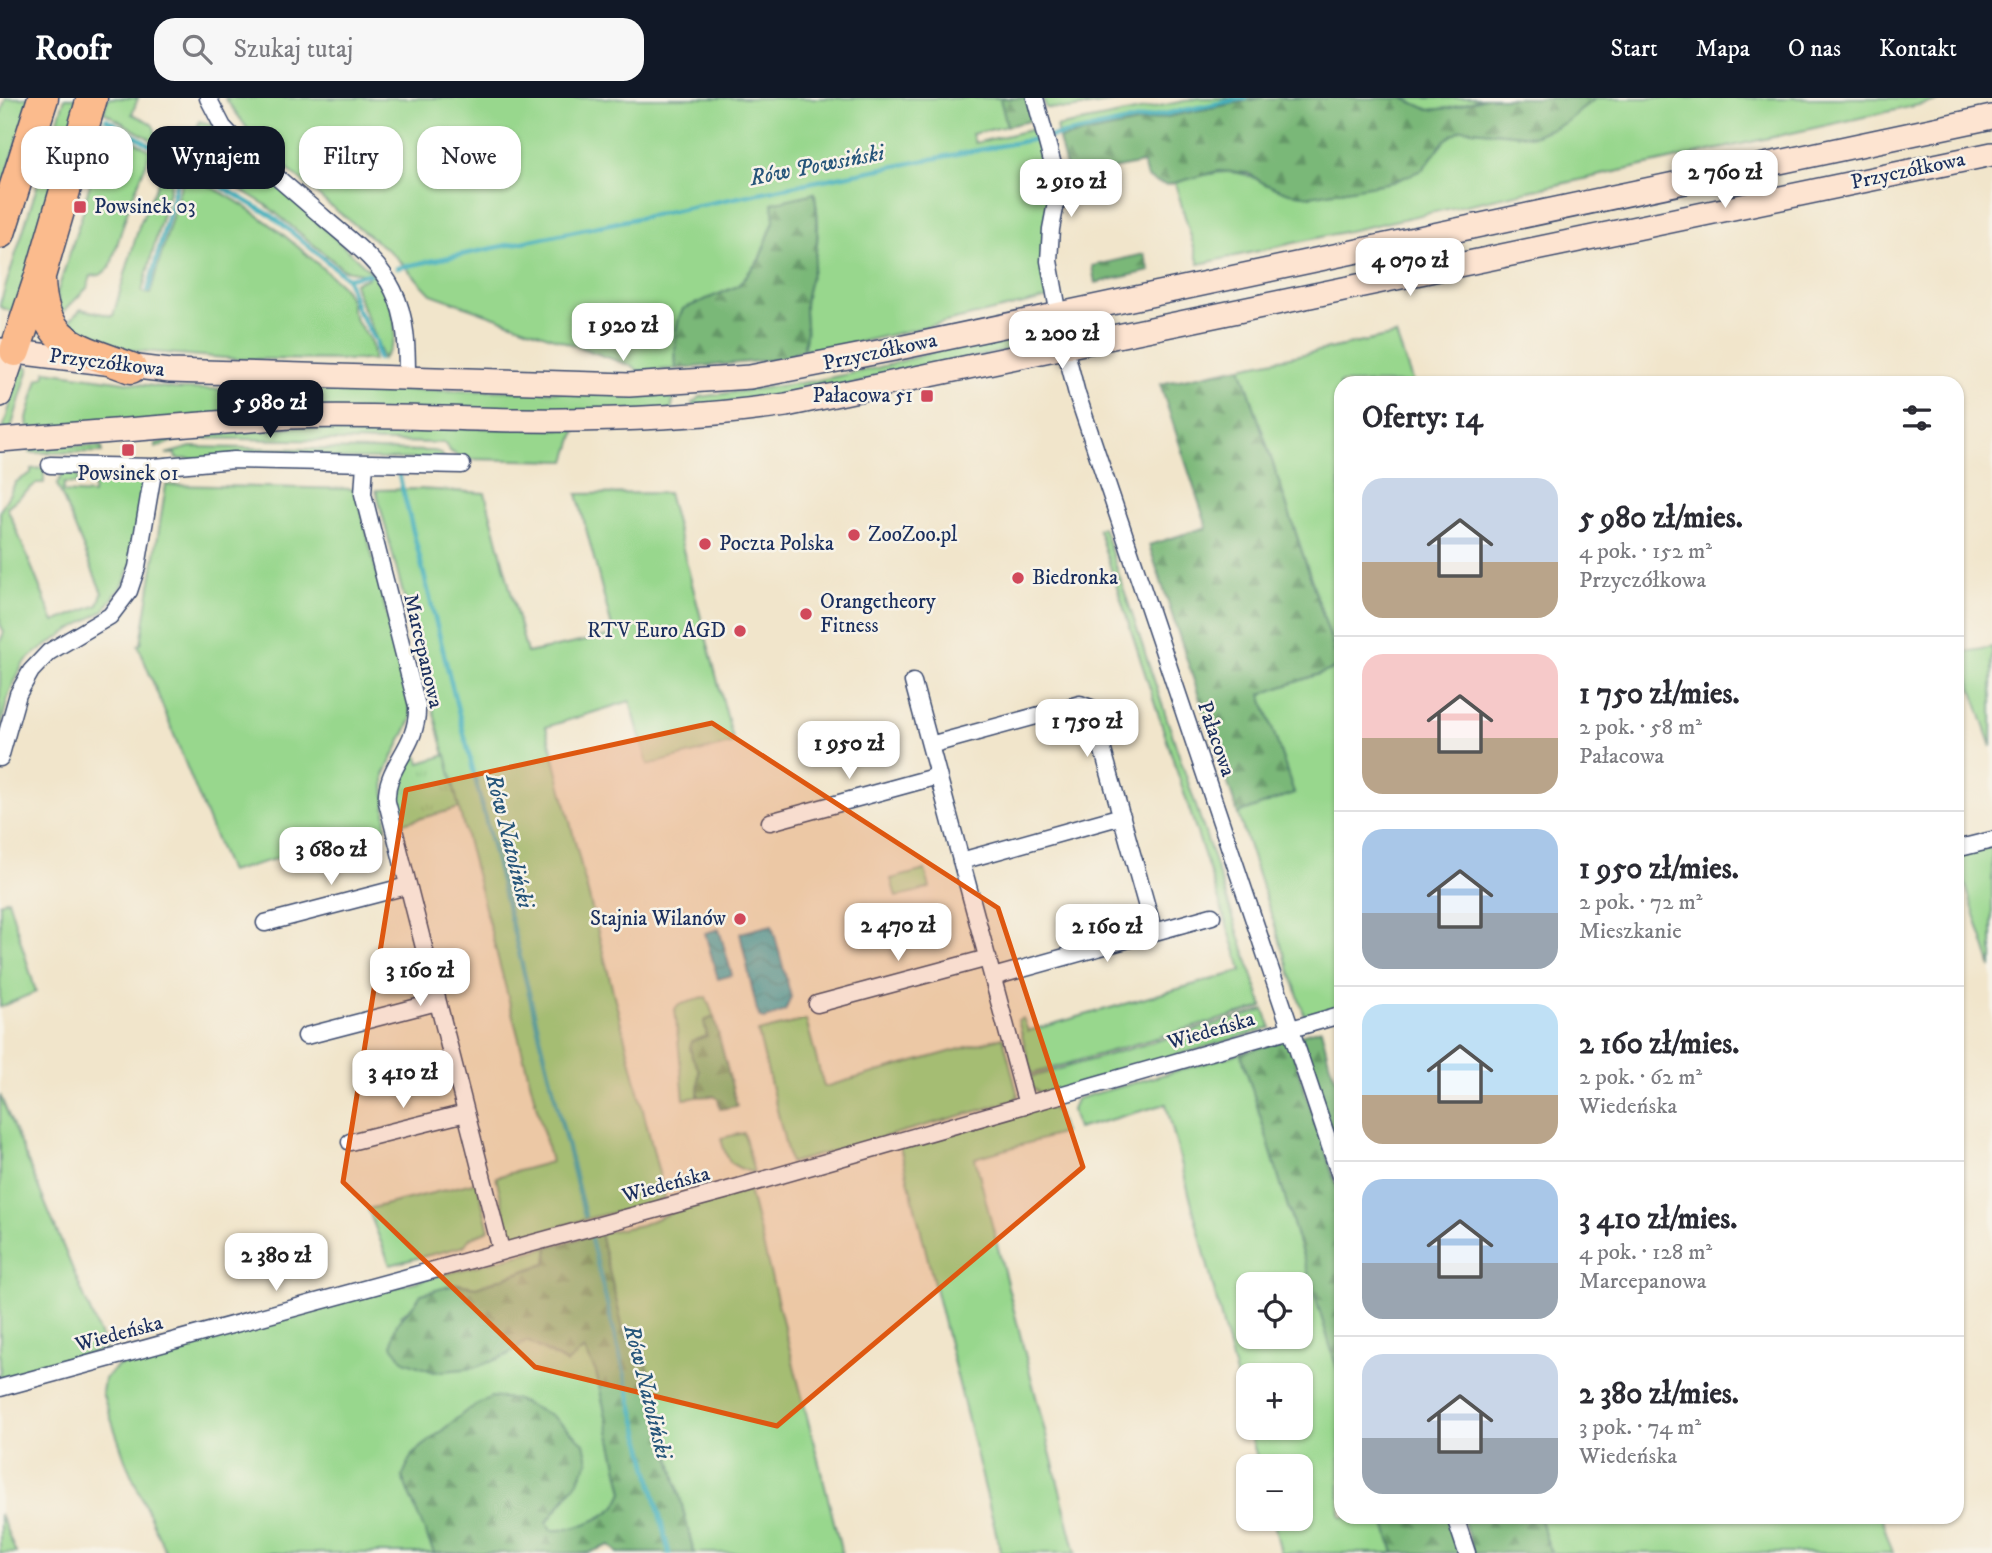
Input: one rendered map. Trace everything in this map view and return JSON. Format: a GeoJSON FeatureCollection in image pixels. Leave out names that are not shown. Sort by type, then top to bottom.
{"type":"FeatureCollection","features":[{"type":"Feature","properties":{"kind":"highway"},"geometry":{"type":"LineString","coordinates":[[0,233],[43,98]]}},
{"type":"Feature","properties":{"kind":"highway"},"geometry":{"type":"LineString","coordinates":[[8,350],[40,276],[92,98]]}},
{"type":"Feature","properties":{"kind":"highway"},"geometry":{"type":"LineString","coordinates":[[40,276],[45,313],[56,332],[77,346],[131,368]]}},
{"type":"Feature","properties":{"kind":"main road","name":"Przyczółkowa"},"geometry":{"type":"LineString","coordinates":[[8,350],[131,368],[195,372],[629,385],[712,381],[794,369],[1992,117]]}},
{"type":"Feature","properties":{"kind":"main road","name":"Przyczółkowa"},"geometry":{"type":"LineString","coordinates":[[0,440],[206,422],[336,415],[520,420],[684,417],[735,413],[811,401],[1992,154]]}},
{"type":"Feature","properties":{"kind":"main road"},"geometry":{"type":"LineString","coordinates":[[1686,218],[1704,203],[1709,190],[1708,178]]}},
{"type":"Feature","properties":{"kind":"main road"},"geometry":{"type":"LineString","coordinates":[[0,395],[8,350]]}},
{"type":"Feature","properties":{"kind":"main road"},"geometry":{"type":"LineString","coordinates":[[684,417],[684,400],[690,391],[712,381]]}},
{"type":"Feature","properties":{"kind":"street"},"geometry":{"type":"LineString","coordinates":[[208,98],[223,127],[238,143],[365,253],[384,275],[398,302],[404,323],[407,379]]}},
{"type":"Feature","properties":{"kind":"street","name":"Pałacowa"},"geometry":{"type":"LineString","coordinates":[[1035,98],[1059,187],[1049,246],[1065,348],[1080,404],[1334,1158]]}},
{"type":"Feature","properties":{"kind":"street"},"geometry":{"type":"LineString","coordinates":[[50,466],[154,467],[234,460],[462,465]]}},
{"type":"Feature","properties":{"kind":"street","name":"Marcepanowa"},"geometry":{"type":"LineString","coordinates":[[365,463],[363,494],[417,706],[418,722],[413,737],[390,778],[386,791],[407,886],[501,1250]]}},
{"type":"Feature","properties":{"kind":"street"},"geometry":{"type":"LineString","coordinates":[[0,758],[18,694],[31,671],[49,652],[110,616],[130,591],[137,567],[154,467]]}},
{"type":"Feature","properties":{"kind":"street"},"geometry":{"type":"LineString","coordinates":[[913,682],[1027,1105]]}},
{"type":"Feature","properties":{"kind":"street"},"geometry":{"type":"LineString","coordinates":[[930,745],[1084,704],[1093,712],[1154,932]]}},
{"type":"Feature","properties":{"kind":"street"},"geometry":{"type":"LineString","coordinates":[[770,822],[938,776]]}},
{"type":"Feature","properties":{"kind":"street"},"geometry":{"type":"LineString","coordinates":[[961,861],[1122,816]]}},
{"type":"Feature","properties":{"kind":"street"},"geometry":{"type":"LineString","coordinates":[[1964,847],[1992,840]]}},
{"type":"Feature","properties":{"kind":"street"},"geometry":{"type":"LineString","coordinates":[[265,923],[407,886]]}},
{"type":"Feature","properties":{"kind":"street"},"geometry":{"type":"LineString","coordinates":[[993,977],[1212,916]]}},
{"type":"Feature","properties":{"kind":"street"},"geometry":{"type":"LineString","coordinates":[[817,1004],[988,958]]}},
{"type":"Feature","properties":{"kind":"street"},"geometry":{"type":"LineString","coordinates":[[306,1036],[437,1002]]}},
{"type":"Feature","properties":{"kind":"street","name":"Wiedeńska"},"geometry":{"type":"LineString","coordinates":[[0,1388],[728,1190],[1334,1017]]}},
{"type":"Feature","properties":{"kind":"street"},"geometry":{"type":"LineString","coordinates":[[350,1142],[466,1113]]}},
{"type":"Feature","properties":{"kind":"street"},"geometry":{"type":"LineString","coordinates":[[1457,1524],[1467,1553]]}},
{"type":"Feature","properties":{"kind":"highlighted area"},"geometry":{"type":"Polygon","coordinates":[[[712,723],[998,908],[1083,1167],[777,1426],[535,1367],[343,1182],[406,790],[712,723]]]}},
{"type":"Feature","properties":{"kind":"green space"},"geometry":{"type":"Polygon","coordinates":[[[6,98],[31,98],[0,195],[0,116],[6,98]]]}},
{"type":"Feature","properties":{"kind":"green space"},"geometry":{"type":"Polygon","coordinates":[[[65,98],[83,98],[74,126],[56,126],[65,98]]]}},
{"type":"Feature","properties":{"kind":"green space"},"geometry":{"type":"Polygon","coordinates":[[[108,98],[138,98],[132,114],[153,126],[147,126],[147,137],[133,129],[133,126],[128,126],[104,112],[108,98]]]}},
{"type":"Feature","properties":{"kind":"green space"},"geometry":{"type":"Polygon","coordinates":[[[225,98],[1000,98],[1007,126],[972,134],[975,143],[1034,129],[1053,204],[1042,246],[1049,298],[830,349],[803,350],[806,332],[805,301],[817,242],[818,217],[814,193],[774,221],[759,260],[738,286],[683,309],[676,331],[676,369],[639,371],[632,366],[431,294],[393,254],[311,189],[403,189],[403,126],[299,126],[299,179],[285,167],[285,126],[246,126],[225,98]]]}},
{"type":"Feature","properties":{"kind":"green space"},"geometry":{"type":"Polygon","coordinates":[[[1000,98],[1027,98],[1032,114],[1030,121],[1007,126],[1000,98]]]}},
{"type":"Feature","properties":{"kind":"green space"},"geometry":{"type":"Polygon","coordinates":[[[1043,98],[1138,98],[1069,109],[1046,108],[1043,98]]]}},
{"type":"Feature","properties":{"kind":"green space"},"geometry":{"type":"Polygon","coordinates":[[[1199,98],[1261,98],[1059,139],[1056,127],[1199,98]]]}},
{"type":"Feature","properties":{"kind":"green space"},"geometry":{"type":"Polygon","coordinates":[[[1261,98],[1403,98],[1429,110],[1450,108],[1485,98],[1596,98],[1565,123],[1533,136],[1462,129],[1445,140],[1422,170],[1393,182],[1311,196],[1289,193],[1265,184],[1248,173],[1218,171],[1167,185],[1147,177],[1143,163],[1112,169],[1070,184],[1059,139],[1261,98]]]}},
{"type":"Feature","properties":{"kind":"green space"},"geometry":{"type":"Polygon","coordinates":[[[1403,98],[1485,98],[1450,108],[1429,110],[1403,98]]]}},
{"type":"Feature","properties":{"kind":"green space"},"geometry":{"type":"Polygon","coordinates":[[[1596,98],[1950,98],[1199,264],[1175,183],[1221,172],[1242,174],[1265,184],[1422,170],[1445,140],[1462,129],[1533,136],[1565,123],[1596,98]]]}},
{"type":"Feature","properties":{"kind":"green space"},"geometry":{"type":"Polygon","coordinates":[[[199,121],[214,126],[198,126],[199,121]]]}},
{"type":"Feature","properties":{"kind":"green space"},"geometry":{"type":"Polygon","coordinates":[[[133,141],[147,149],[147,161],[128,209],[110,268],[100,275],[91,276],[87,288],[60,315],[57,293],[88,189],[133,189],[133,141]]]}},
{"type":"Feature","properties":{"kind":"green space"},"geometry":{"type":"Polygon","coordinates":[[[36,189],[55,189],[17,314],[0,307],[36,189]]]}},
{"type":"Feature","properties":{"kind":"green space"},"geometry":{"type":"Polygon","coordinates":[[[155,189],[169,189],[142,292],[150,294],[180,189],[215,189],[230,197],[269,223],[341,285],[356,320],[370,342],[373,360],[237,359],[118,349],[68,327],[68,322],[81,309],[113,316],[139,226],[155,189]]]}},
{"type":"Feature","properties":{"kind":"green space"},"geometry":{"type":"Polygon","coordinates":[[[239,189],[282,189],[380,280],[392,310],[395,332],[389,351],[382,359],[354,283],[368,278],[368,274],[344,270],[266,205],[239,189]]]}},
{"type":"Feature","properties":{"kind":"green space"},"geometry":{"type":"Polygon","coordinates":[[[815,193],[817,242],[805,301],[806,333],[803,350],[781,359],[676,369],[676,331],[683,309],[738,286],[759,260],[774,221],[772,203],[815,193]]]}},
{"type":"Feature","properties":{"kind":"green space"},"geometry":{"type":"Polygon","coordinates":[[[1144,254],[1150,271],[1095,283],[1092,266],[1144,254]]]}},
{"type":"Feature","properties":{"kind":"green space"},"geometry":{"type":"Polygon","coordinates":[[[1036,329],[1039,343],[821,391],[693,407],[692,403],[700,397],[814,381],[877,368],[965,343],[1036,329]]]}},
{"type":"Feature","properties":{"kind":"green space"},"geometry":{"type":"Polygon","coordinates":[[[1396,335],[1411,376],[1334,376],[1334,648],[1241,367],[1396,335]]]}},
{"type":"Feature","properties":{"kind":"green space"},"geometry":{"type":"Polygon","coordinates":[[[22,366],[29,368],[10,432],[3,429],[22,366]]]}},
{"type":"Feature","properties":{"kind":"green space"},"geometry":{"type":"Polygon","coordinates":[[[1241,367],[1334,649],[1334,669],[1261,694],[1294,793],[1238,814],[1149,545],[1207,527],[1160,384],[1241,367]]]}},
{"type":"Feature","properties":{"kind":"green space"},"geometry":{"type":"Polygon","coordinates":[[[46,371],[175,389],[675,392],[671,411],[28,430],[27,418],[38,379],[44,377],[46,371]]]}},
{"type":"Feature","properties":{"kind":"green space"},"geometry":{"type":"Polygon","coordinates":[[[303,426],[576,429],[566,461],[464,459],[451,452],[444,443],[190,438],[155,448],[155,444],[178,437],[303,426]]]}},
{"type":"Feature","properties":{"kind":"green space"},"geometry":{"type":"Polygon","coordinates":[[[58,445],[102,447],[102,452],[30,453],[30,448],[58,445]]]}},
{"type":"Feature","properties":{"kind":"green space"},"geometry":{"type":"Polygon","coordinates":[[[191,447],[433,451],[446,459],[176,459],[175,454],[166,454],[191,447]]]}},
{"type":"Feature","properties":{"kind":"green space"},"geometry":{"type":"Polygon","coordinates":[[[44,468],[44,483],[37,483],[7,507],[54,622],[98,605],[102,593],[57,484],[64,472],[77,475],[79,484],[64,483],[63,492],[93,494],[94,479],[102,473],[131,473],[139,476],[145,488],[132,563],[124,583],[103,611],[67,632],[23,664],[8,696],[0,731],[0,642],[4,632],[0,624],[0,511],[16,482],[31,473],[31,469],[44,468]]]}},
{"type":"Feature","properties":{"kind":"green space"},"geometry":{"type":"Polygon","coordinates":[[[166,485],[356,489],[412,718],[384,775],[386,828],[229,872],[138,645],[141,644],[166,485]]]}},
{"type":"Feature","properties":{"kind":"green space"},"geometry":{"type":"Polygon","coordinates":[[[419,489],[485,493],[527,653],[614,635],[577,494],[668,493],[734,743],[648,765],[630,701],[546,727],[665,1197],[645,1207],[595,1217],[511,1240],[496,1177],[551,1162],[376,490],[419,489]]]}},
{"type":"Feature","properties":{"kind":"green space"},"geometry":{"type":"Polygon","coordinates":[[[1103,527],[1263,1007],[1032,1074],[1018,1020],[1023,1018],[1028,1031],[1242,971],[1098,529],[1103,527]]]}},
{"type":"Feature","properties":{"kind":"green space"},"geometry":{"type":"Polygon","coordinates":[[[1992,647],[1992,747],[1964,665],[1964,652],[1992,647]]]}},
{"type":"Feature","properties":{"kind":"green space"},"geometry":{"type":"Polygon","coordinates":[[[1334,668],[1334,1013],[1306,1020],[1238,814],[1294,793],[1261,694],[1334,668]]]}},
{"type":"Feature","properties":{"kind":"green space"},"geometry":{"type":"Polygon","coordinates":[[[416,753],[420,763],[446,755],[459,808],[403,823],[399,801],[400,786],[416,753]]]}},
{"type":"Feature","properties":{"kind":"green space"},"geometry":{"type":"Polygon","coordinates":[[[1992,846],[1992,968],[1964,880],[1964,853],[1992,846]]]}},
{"type":"Feature","properties":{"kind":"green space"},"geometry":{"type":"Polygon","coordinates":[[[925,870],[930,888],[896,897],[891,879],[925,870]]]}},
{"type":"Feature","properties":{"kind":"green space"},"geometry":{"type":"Polygon","coordinates":[[[8,899],[36,992],[0,1007],[0,903],[8,899]]]}},
{"type":"Feature","properties":{"kind":"green space"},"geometry":{"type":"Polygon","coordinates":[[[706,997],[714,1017],[704,1021],[707,1036],[690,1047],[699,1070],[698,1097],[684,1099],[675,1009],[678,1005],[706,997]]]}},
{"type":"Feature","properties":{"kind":"green space"},"geometry":{"type":"Polygon","coordinates":[[[1264,1010],[1271,1028],[1043,1094],[1033,1088],[1028,1078],[1264,1010]]]}},
{"type":"Feature","properties":{"kind":"green space"},"geometry":{"type":"Polygon","coordinates":[[[714,1017],[737,1106],[720,1109],[718,1099],[714,1096],[698,1097],[699,1070],[690,1047],[692,1041],[707,1036],[704,1021],[714,1017]]]}},
{"type":"Feature","properties":{"kind":"green space"},"geometry":{"type":"Polygon","coordinates":[[[806,1020],[824,1087],[1003,1037],[1018,1096],[1013,1101],[790,1163],[758,1032],[806,1020]]]}},
{"type":"Feature","properties":{"kind":"green space"},"geometry":{"type":"Polygon","coordinates":[[[1321,1029],[1334,1074],[1334,1138],[1300,1035],[1321,1029]]]}},
{"type":"Feature","properties":{"kind":"green space"},"geometry":{"type":"Polygon","coordinates":[[[1288,1039],[1334,1179],[1334,1358],[1313,1289],[1313,1272],[1308,1272],[1241,1053],[1288,1039]]]}},
{"type":"Feature","properties":{"kind":"green space"},"geometry":{"type":"Polygon","coordinates":[[[1241,1053],[1308,1272],[1236,1272],[1236,1349],[1313,1349],[1313,1289],[1334,1358],[1334,1524],[1385,1524],[1394,1553],[1281,1553],[1276,1531],[1313,1531],[1313,1454],[1256,1454],[1252,1440],[1313,1440],[1313,1363],[1236,1363],[1236,1375],[1166,1104],[1077,1129],[1072,1110],[1076,1099],[1241,1053]]]}},
{"type":"Feature","properties":{"kind":"green space"},"geometry":{"type":"Polygon","coordinates":[[[0,1095],[106,1349],[0,1379],[0,1095]]]}},
{"type":"Feature","properties":{"kind":"green space"},"geometry":{"type":"Polygon","coordinates":[[[1048,1106],[1057,1112],[1064,1133],[975,1158],[1076,1553],[1001,1553],[900,1147],[1048,1106]]]}},
{"type":"Feature","properties":{"kind":"green space"},"geometry":{"type":"Polygon","coordinates":[[[744,1133],[754,1173],[731,1162],[721,1138],[744,1133]]]}},
{"type":"Feature","properties":{"kind":"green space"},"geometry":{"type":"Polygon","coordinates":[[[477,1182],[489,1230],[470,1238],[464,1246],[390,1265],[368,1209],[477,1182]]]}},
{"type":"Feature","properties":{"kind":"green space"},"geometry":{"type":"Polygon","coordinates":[[[749,1190],[842,1553],[694,1553],[639,1334],[625,1337],[600,1233],[641,1225],[673,1212],[749,1190]]]}},
{"type":"Feature","properties":{"kind":"green space"},"geometry":{"type":"Polygon","coordinates":[[[600,1233],[625,1337],[639,1334],[694,1553],[618,1553],[610,1545],[588,1553],[434,1553],[402,1477],[412,1455],[466,1411],[491,1397],[514,1399],[551,1415],[584,1443],[588,1461],[578,1481],[547,1522],[551,1530],[594,1521],[609,1512],[618,1502],[623,1492],[596,1372],[584,1349],[567,1363],[527,1341],[505,1356],[474,1368],[434,1372],[404,1361],[392,1346],[399,1321],[421,1294],[458,1284],[476,1287],[546,1264],[548,1247],[600,1233]]]}},
{"type":"Feature","properties":{"kind":"green space"},"geometry":{"type":"Polygon","coordinates":[[[548,1247],[546,1263],[476,1287],[458,1284],[422,1294],[415,1305],[401,1315],[505,1356],[527,1341],[566,1363],[584,1349],[596,1372],[623,1492],[609,1512],[584,1525],[566,1529],[551,1530],[547,1523],[578,1481],[588,1462],[402,1477],[434,1553],[166,1553],[127,1465],[102,1393],[104,1379],[118,1366],[331,1304],[548,1247]]]}},
{"type":"Feature","properties":{"kind":"green space"},"geometry":{"type":"Polygon","coordinates":[[[0,1514],[16,1553],[0,1553],[0,1514]]]}},
{"type":"Feature","properties":{"kind":"green space"},"geometry":{"type":"Polygon","coordinates":[[[1385,1524],[1450,1524],[1460,1553],[1394,1553],[1385,1524]]]}},
{"type":"Feature","properties":{"kind":"green space"},"geometry":{"type":"Polygon","coordinates":[[[1464,1524],[1541,1524],[1551,1553],[1474,1553],[1464,1524]]]}},
{"type":"Feature","properties":{"kind":"green space"},"geometry":{"type":"Polygon","coordinates":[[[1541,1524],[1883,1524],[1893,1553],[1551,1553],[1541,1524]]]}},
{"type":"Feature","properties":{"kind":"water"},"geometry":{"type":"Polygon","coordinates":[[[772,925],[791,997],[785,1011],[764,1019],[760,1018],[757,1011],[740,933],[772,925]]]}},
{"type":"Feature","properties":{"kind":"water"},"geometry":{"type":"Polygon","coordinates":[[[719,929],[732,975],[718,979],[705,933],[719,929]]]}},
{"type":"Feature","properties":{"kind":"waterway","name":"Rów Powsiński"},"geometry":{"type":"LineString","coordinates":[[1050,137],[1245,98]]}},
{"type":"Feature","properties":{"kind":"waterway","name":"Rów Natoliński"},"geometry":{"type":"LineString","coordinates":[[106,119],[272,216],[347,278],[357,309],[376,342],[378,359]]}},
{"type":"Feature","properties":{"kind":"waterway","name":"Rów Powsiński"},"geometry":{"type":"LineString","coordinates":[[397,268],[802,184],[1041,138]]}},
{"type":"Feature","properties":{"kind":"waterway"},"geometry":{"type":"LineString","coordinates":[[148,291],[175,189]]}},
{"type":"Feature","properties":{"kind":"waterway"},"geometry":{"type":"LineString","coordinates":[[347,278],[369,274]]}},
{"type":"Feature","properties":{"kind":"waterway","name":"Rów Natoliński"},"geometry":{"type":"LineString","coordinates":[[399,475],[585,1216]]}},
{"type":"Feature","properties":{"kind":"waterway","name":"Rów Natoliński"},"geometry":{"type":"LineString","coordinates":[[591,1239],[669,1553]]}},
{"type":"Feature","properties":{"kind":"place","name":"Powsinek 03"},"geometry":{"type":"Point","coordinates":[80,207]}},
{"type":"Feature","properties":{"kind":"place","name":"Pałacowa 51"},"geometry":{"type":"Point","coordinates":[927,396]}},
{"type":"Feature","properties":{"kind":"place","name":"Powsinek 01"},"geometry":{"type":"Point","coordinates":[128,450]}},
{"type":"Feature","properties":{"kind":"place","name":"ZooZoo.pl"},"geometry":{"type":"Point","coordinates":[854,535]}},
{"type":"Feature","properties":{"kind":"place","name":"Poczta Polska"},"geometry":{"type":"Point","coordinates":[705,544]}},
{"type":"Feature","properties":{"kind":"place","name":"Biedronka"},"geometry":{"type":"Point","coordinates":[1018,578]}},
{"type":"Feature","properties":{"kind":"place","name":"Orangetheory Fitness"},"geometry":{"type":"Point","coordinates":[806,614]}},
{"type":"Feature","properties":{"kind":"place","name":"RTV Euro AGD"},"geometry":{"type":"Point","coordinates":[740,631]}},
{"type":"Feature","properties":{"kind":"place","name":"Stajnia Wilanów"},"geometry":{"type":"Point","coordinates":[740,919]}}]}
